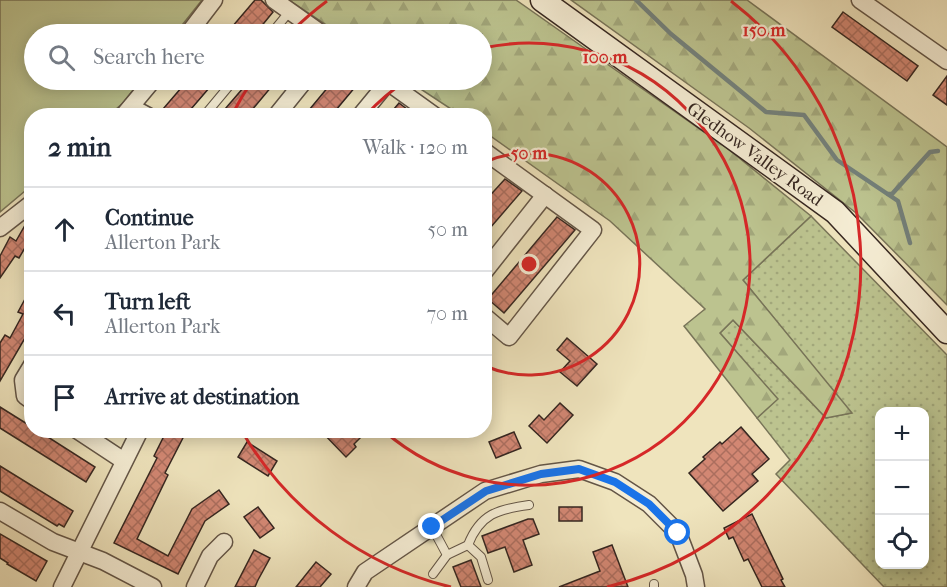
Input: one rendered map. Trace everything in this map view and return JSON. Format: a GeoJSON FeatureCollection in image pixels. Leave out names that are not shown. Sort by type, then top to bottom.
{"type":"FeatureCollection","features":[{"type":"Feature","properties":{"kind":"street"},"geometry":{"type":"LineString","coordinates":[[196,24],[214,0]]}},
{"type":"Feature","properties":{"kind":"street"},"geometry":{"type":"LineString","coordinates":[[274,0],[308,24]]}},
{"type":"Feature","properties":{"kind":"street","name":"Gledhow Valley Road"},"geometry":{"type":"LineString","coordinates":[[542,0],[835,212],[947,332]]}},
{"type":"Feature","properties":{"kind":"street"},"geometry":{"type":"LineString","coordinates":[[860,0],[947,61]]}},
{"type":"Feature","properties":{"kind":"street"},"geometry":{"type":"LineString","coordinates":[[130,108],[145,90]]}},
{"type":"Feature","properties":{"kind":"street"},"geometry":{"type":"LineString","coordinates":[[282,108],[297,90]]}},
{"type":"Feature","properties":{"kind":"street"},"geometry":{"type":"LineString","coordinates":[[366,108],[379,90]]}},
{"type":"Feature","properties":{"kind":"street"},"geometry":{"type":"LineString","coordinates":[[399,90],[424,108]]}},
{"type":"Feature","properties":{"kind":"street"},"geometry":{"type":"LineString","coordinates":[[492,160],[546,195],[593,230],[509,337],[492,323]]}},
{"type":"Feature","properties":{"kind":"street"},"geometry":{"type":"LineString","coordinates":[[492,263],[546,195]]}},
{"type":"Feature","properties":{"kind":"street"},"geometry":{"type":"LineString","coordinates":[[0,228],[24,209]]}},
{"type":"Feature","properties":{"kind":"street"},"geometry":{"type":"LineString","coordinates":[[89,438],[124,461]]}},
{"type":"Feature","properties":{"kind":"street"},"geometry":{"type":"LineString","coordinates":[[62,587],[136,438]]}},
{"type":"Feature","properties":{"kind":"street"},"geometry":{"type":"LineString","coordinates":[[356,587],[365,573],[486,491],[541,474],[579,469],[615,482],[649,504],[678,533],[694,575],[696,587]]}},
{"type":"Feature","properties":{"kind":"street"},"geometry":{"type":"LineString","coordinates":[[0,511],[53,542],[103,561],[153,587]]}},
{"type":"Feature","properties":{"kind":"street"},"geometry":{"type":"LineString","coordinates":[[195,587],[210,556],[224,542]]}},
{"type":"Feature","properties":{"kind":"lane"},"geometry":{"type":"LineString","coordinates":[[279,24],[290,11]]}},
{"type":"Feature","properties":{"kind":"lane"},"geometry":{"type":"LineString","coordinates":[[211,108],[226,90]]}},
{"type":"Feature","properties":{"kind":"lane"},"geometry":{"type":"LineString","coordinates":[[433,574],[447,555],[468,545],[474,528],[490,516],[509,507],[530,505]]}},
{"type":"Feature","properties":{"kind":"lane"},"geometry":{"type":"LineString","coordinates":[[432,527],[447,555]]}},
{"type":"Feature","properties":{"kind":"lane"},"geometry":{"type":"LineString","coordinates":[[468,545],[481,557],[488,580]]}},
{"type":"Feature","properties":{"kind":"green space"},"geometry":{"type":"Polygon","coordinates":[[[0,0],[202,0],[183,24],[24,24],[24,90],[133,90],[117,108],[24,108],[24,192],[0,212],[0,0]]]}},
{"type":"Feature","properties":{"kind":"green space"},"geometry":{"type":"Polygon","coordinates":[[[289,0],[516,0],[728,149],[811,216],[743,280],[852,413],[826,418],[733,320],[720,333],[778,399],[757,418],[684,326],[705,309],[610,221],[492,137],[492,108],[449,108],[422,90],[492,90],[492,24],[325,24],[289,0]]]}},
{"type":"Feature","properties":{"kind":"green space"},"geometry":{"type":"Polygon","coordinates":[[[571,0],[747,0],[947,147],[947,305],[856,213],[749,128],[571,0]]]}},
{"type":"Feature","properties":{"kind":"green space"},"geometry":{"type":"Polygon","coordinates":[[[811,216],[947,355],[947,587],[884,587],[776,474],[790,460],[757,418],[777,399],[720,333],[733,320],[826,418],[851,413],[743,280],[811,216]]]}},
{"type":"Feature","properties":{"kind":"building"},"geometry":{"type":"Polygon","coordinates":[[[255,0],[261,0],[273,12],[263,24],[235,24],[255,0]]]}},
{"type":"Feature","properties":{"kind":"building"},"geometry":{"type":"Polygon","coordinates":[[[843,12],[918,66],[907,81],[832,27],[843,12]]]}},
{"type":"Feature","properties":{"kind":"building"},"geometry":{"type":"Polygon","coordinates":[[[947,76],[947,105],[933,95],[947,76]]]}},
{"type":"Feature","properties":{"kind":"building"},"geometry":{"type":"Polygon","coordinates":[[[179,90],[207,90],[192,108],[164,108],[179,90]]]}},
{"type":"Feature","properties":{"kind":"building"},"geometry":{"type":"Polygon","coordinates":[[[241,90],[269,90],[254,108],[226,108],[241,90]]]}},
{"type":"Feature","properties":{"kind":"building"},"geometry":{"type":"Polygon","coordinates":[[[326,90],[353,90],[338,108],[311,108],[326,90]]]}},
{"type":"Feature","properties":{"kind":"building"},"geometry":{"type":"Polygon","coordinates":[[[399,103],[406,108],[395,108],[399,103]]]}},
{"type":"Feature","properties":{"kind":"building"},"geometry":{"type":"Polygon","coordinates":[[[505,179],[522,191],[492,226],[492,193],[505,179]]]}},
{"type":"Feature","properties":{"kind":"building"},"geometry":{"type":"Polygon","coordinates":[[[557,217],[575,230],[504,313],[492,302],[492,294],[557,217]]]}},
{"type":"Feature","properties":{"kind":"building"},"geometry":{"type":"Polygon","coordinates":[[[24,227],[24,249],[19,258],[15,256],[0,278],[0,256],[10,237],[16,241],[24,227]]]}},
{"type":"Feature","properties":{"kind":"building"},"geometry":{"type":"Polygon","coordinates":[[[24,301],[24,340],[0,381],[0,343],[5,335],[10,338],[23,314],[18,312],[24,301]]]}},
{"type":"Feature","properties":{"kind":"building"},"geometry":{"type":"Polygon","coordinates":[[[567,338],[597,364],[577,386],[560,372],[570,361],[557,350],[567,338]]]}},
{"type":"Feature","properties":{"kind":"building"},"geometry":{"type":"Polygon","coordinates":[[[560,403],[573,415],[547,443],[529,426],[539,415],[544,420],[560,403]]]}},
{"type":"Feature","properties":{"kind":"building"},"geometry":{"type":"Polygon","coordinates":[[[0,407],[24,422],[24,438],[50,438],[95,467],[86,482],[0,428],[0,407]]]}},
{"type":"Feature","properties":{"kind":"building"},"geometry":{"type":"Polygon","coordinates":[[[741,427],[769,459],[752,474],[758,481],[723,511],[689,473],[705,459],[703,457],[741,427]]]}},
{"type":"Feature","properties":{"kind":"building"},"geometry":{"type":"Polygon","coordinates":[[[514,432],[521,448],[496,458],[489,442],[514,432]]]}},
{"type":"Feature","properties":{"kind":"building"},"geometry":{"type":"Polygon","coordinates":[[[163,438],[183,438],[165,473],[168,475],[137,539],[168,556],[192,509],[219,490],[229,504],[205,521],[178,574],[114,543],[157,458],[154,456],[163,438]]]}},
{"type":"Feature","properties":{"kind":"building"},"geometry":{"type":"Polygon","coordinates":[[[328,438],[360,438],[354,444],[356,447],[346,457],[328,438]]]}},
{"type":"Feature","properties":{"kind":"building"},"geometry":{"type":"Polygon","coordinates":[[[247,442],[277,461],[268,476],[238,457],[247,442]]]}},
{"type":"Feature","properties":{"kind":"building"},"geometry":{"type":"Polygon","coordinates":[[[0,466],[73,511],[64,527],[59,524],[57,526],[0,491],[0,466]]]}},
{"type":"Feature","properties":{"kind":"building"},"geometry":{"type":"Polygon","coordinates":[[[258,507],[274,528],[260,538],[244,517],[258,507]]]}},
{"type":"Feature","properties":{"kind":"building"},"geometry":{"type":"Polygon","coordinates":[[[559,507],[582,507],[582,521],[559,521],[559,507]]]}},
{"type":"Feature","properties":{"kind":"building"},"geometry":{"type":"Polygon","coordinates":[[[752,514],[785,587],[762,587],[748,559],[744,561],[733,537],[729,539],[724,528],[752,514]]]}},
{"type":"Feature","properties":{"kind":"building"},"geometry":{"type":"Polygon","coordinates":[[[533,519],[539,534],[523,540],[532,565],[514,572],[505,547],[488,553],[482,536],[533,519]]]}},
{"type":"Feature","properties":{"kind":"building"},"geometry":{"type":"Polygon","coordinates":[[[0,534],[47,561],[36,581],[0,558],[0,534]]]}},
{"type":"Feature","properties":{"kind":"building"},"geometry":{"type":"Polygon","coordinates":[[[612,545],[628,587],[559,587],[600,571],[593,552],[612,545]]]}},
{"type":"Feature","properties":{"kind":"building"},"geometry":{"type":"Polygon","coordinates":[[[254,550],[270,558],[255,587],[235,587],[254,550]]]}},
{"type":"Feature","properties":{"kind":"building"},"geometry":{"type":"Polygon","coordinates":[[[471,560],[481,587],[461,587],[453,567],[471,560]]]}},
{"type":"Feature","properties":{"kind":"building"},"geometry":{"type":"Polygon","coordinates":[[[316,562],[331,574],[320,587],[296,587],[316,562]]]}},
{"type":"Feature","properties":{"kind":"waterway"},"geometry":{"type":"LineString","coordinates":[[636,0],[671,34],[766,112],[804,115],[837,160],[898,201],[910,243]]}},
{"type":"Feature","properties":{"kind":"waterway"},"geometry":{"type":"LineString","coordinates":[[888,194],[892,194],[930,152],[938,151]]}},
{"type":"Feature","properties":{"kind":"route"},"geometry":{"type":"LineString","coordinates":[[432,527],[486,491],[541,474],[579,469],[615,482],[649,504],[678,533]]}}]}
